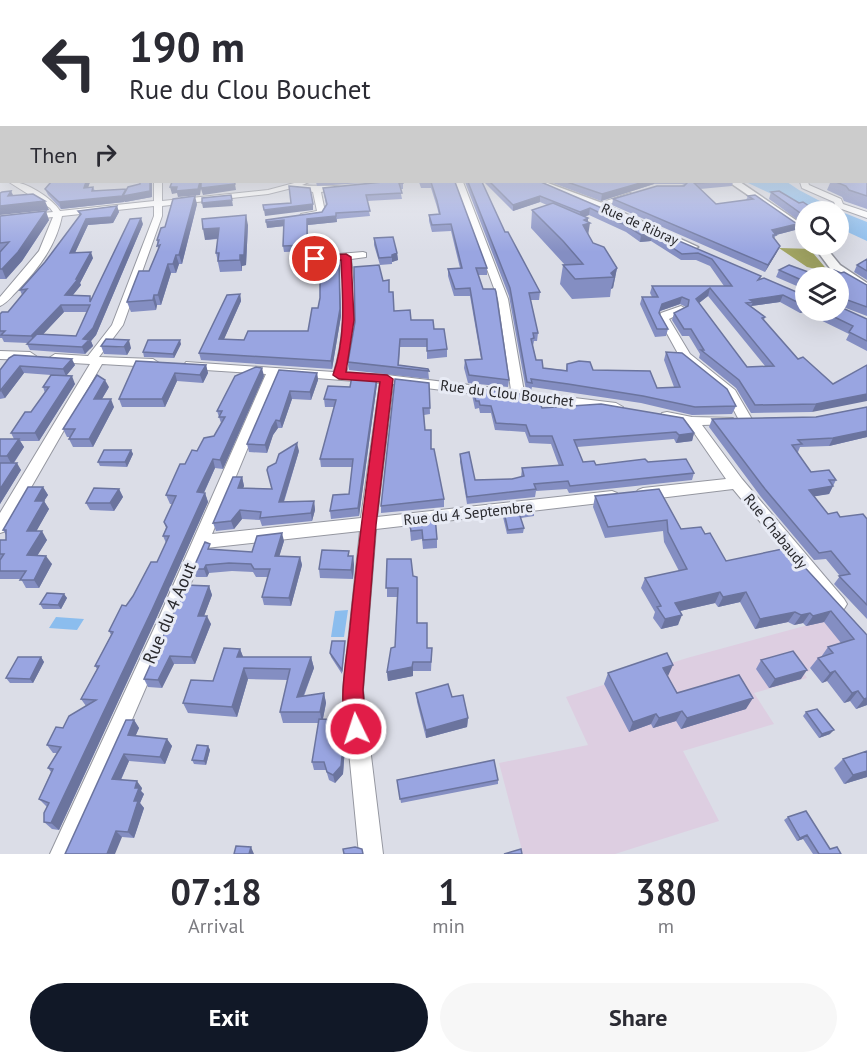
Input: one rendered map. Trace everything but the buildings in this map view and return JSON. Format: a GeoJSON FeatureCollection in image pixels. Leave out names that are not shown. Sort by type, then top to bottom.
{"type":"FeatureCollection","features":[{"type":"Feature","properties":{"kind":"street"},"geometry":{"type":"LineString","coordinates":[[0,303],[44,252],[56,231],[58,214],[53,206],[19,183],[8,191]]}},
{"type":"Feature","properties":{"kind":"street"},"geometry":{"type":"LineString","coordinates":[[0,526],[82,391],[96,364],[93,357],[120,318],[159,216],[158,183]]}},
{"type":"Feature","properties":{"kind":"street"},"geometry":{"type":"LineString","coordinates":[[0,220],[268,192],[302,183]]}},
{"type":"Feature","properties":{"kind":"street"},"geometry":{"type":"LineString","coordinates":[[459,183],[503,299],[518,393]]}},
{"type":"Feature","properties":{"kind":"street","name":"Rue de Ribray"},"geometry":{"type":"LineString","coordinates":[[541,183],[598,205],[702,252]]}},
{"type":"Feature","properties":{"kind":"street"},"geometry":{"type":"LineString","coordinates":[[735,183],[795,224]]}},
{"type":"Feature","properties":{"kind":"street"},"geometry":{"type":"LineString","coordinates":[[805,183],[808,188],[838,201],[839,205],[867,215]]}},
{"type":"Feature","properties":{"kind":"street"},"geometry":{"type":"LineString","coordinates":[[293,186],[317,190],[347,188]]}},
{"type":"Feature","properties":{"kind":"street"},"geometry":{"type":"LineString","coordinates":[[294,217],[321,212],[317,190]]}},
{"type":"Feature","properties":{"kind":"street"},"geometry":{"type":"LineString","coordinates":[[598,205],[637,193]]}},
{"type":"Feature","properties":{"kind":"street"},"geometry":{"type":"LineString","coordinates":[[315,259],[363,255]]}},
{"type":"Feature","properties":{"kind":"street"},"geometry":{"type":"LineString","coordinates":[[826,255],[836,268],[867,288]]}},
{"type":"Feature","properties":{"kind":"street"},"geometry":{"type":"LineString","coordinates":[[339,375],[349,320],[346,257]]}},
{"type":"Feature","properties":{"kind":"street"},"geometry":{"type":"LineString","coordinates":[[658,414],[692,420],[751,421],[731,393],[685,356],[664,320],[664,315],[681,309]]}},
{"type":"Feature","properties":{"kind":"street","name":"Rue du Clou Bouchet"},"geometry":{"type":"LineString","coordinates":[[0,355],[168,363],[387,379],[518,393],[624,408]]}},
{"type":"Feature","properties":{"kind":"street","name":"Rue du 4 Aout"},"geometry":{"type":"LineString","coordinates":[[62,854],[274,371]]}},
{"type":"Feature","properties":{"kind":"street"},"geometry":{"type":"LineString","coordinates":[[371,854],[353,690],[368,525],[387,379]]}},
{"type":"Feature","properties":{"kind":"street","name":"Rue Chabaudy"},"geometry":{"type":"LineString","coordinates":[[692,420],[737,483],[845,613]]}},
{"type":"Feature","properties":{"kind":"street","name":"Rue du 4 Septembre"},"geometry":{"type":"LineString","coordinates":[[200,542],[737,483]]}},
{"type":"Feature","properties":{"kind":"shaded area"},"geometry":{"type":"Polygon","coordinates":[[[834,618],[858,645],[821,656],[825,663],[809,668],[810,671],[804,673],[807,678],[754,693],[774,724],[683,751],[719,821],[615,854],[523,854],[499,763],[588,745],[566,697],[687,658],[834,618]]]}},
{"type":"Feature","properties":{"kind":"green space"},"geometry":{"type":"Polygon","coordinates":[[[779,248],[795,248],[795,255],[815,255],[825,267],[807,267],[779,248]]]}},
{"type":"Feature","properties":{"kind":"water"},"geometry":{"type":"Polygon","coordinates":[[[748,183],[788,183],[820,201],[795,201],[795,205],[748,183]]]}},
{"type":"Feature","properties":{"kind":"water"},"geometry":{"type":"Polygon","coordinates":[[[849,215],[867,222],[867,241],[849,233],[849,215]]]}},
{"type":"Feature","properties":{"kind":"water"},"geometry":{"type":"Polygon","coordinates":[[[348,610],[344,637],[331,637],[335,611],[348,610]]]}},
{"type":"Feature","properties":{"kind":"water"},"geometry":{"type":"Polygon","coordinates":[[[56,617],[84,619],[77,630],[49,628],[56,617]]]}},
{"type":"Feature","properties":{"kind":"route"},"geometry":{"type":"LineString","coordinates":[[315,259],[346,257],[349,279],[349,320],[339,375],[387,379],[368,525],[353,690],[356,729]]}}]}
